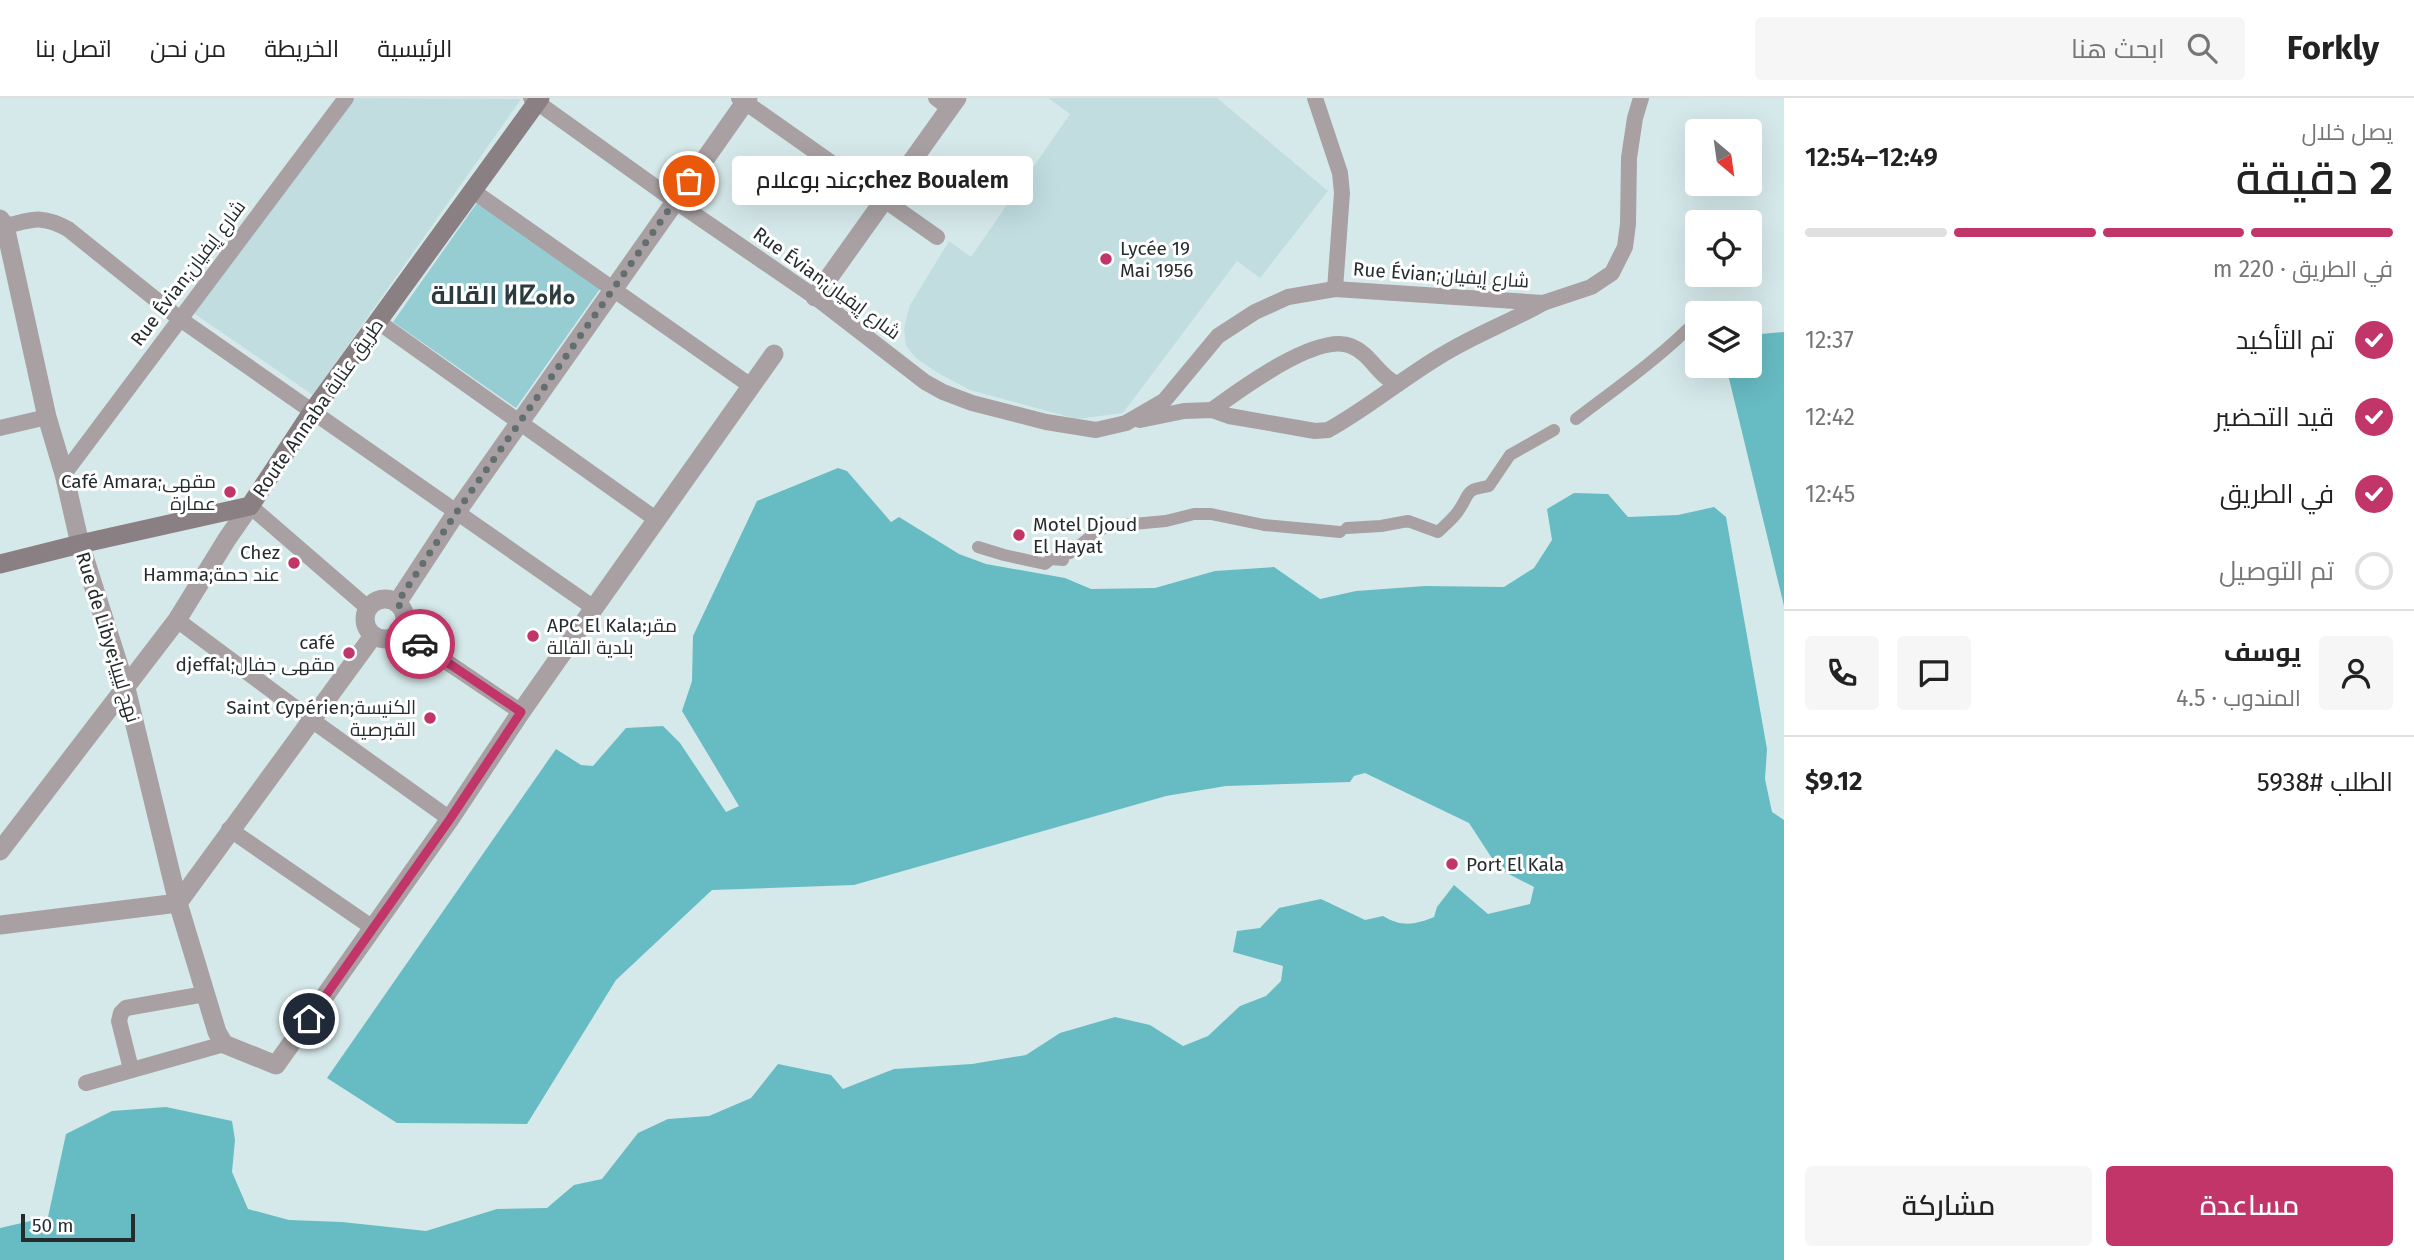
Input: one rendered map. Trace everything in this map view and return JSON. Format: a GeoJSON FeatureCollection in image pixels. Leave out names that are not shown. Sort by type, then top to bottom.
{"type":"FeatureCollection","features":[{"type":"Feature","properties":{"kind":"main road","name":"Route Annaba طريق عنابة"},"geometry":{"type":"LineString","coordinates":[[0,564],[250,506],[312,412],[536,100]]}},
{"type":"Feature","properties":{"kind":"street","name":"Rue Évian;شارع إيفيان"},"geometry":{"type":"LineString","coordinates":[[64,474],[346,98]]}},
{"type":"Feature","properties":{"kind":"street","name":"Rue Évian;شارع إيفيان"},"geometry":{"type":"LineString","coordinates":[[1315,98],[1340,173],[1342,194],[1335,289]]}},
{"type":"Feature","properties":{"kind":"street","name":"Rue Évian;شارع إيفيان"},"geometry":{"type":"LineString","coordinates":[[536,100],[675,201],[815,297],[925,382],[943,392],[972,403],[1072,428],[1096,430],[1184,411],[1212,410],[1229,416],[1315,431],[1328,430],[1473,337],[1544,303],[1604,280],[1617,265],[1625,247],[1629,158],[1641,98]]}},
{"type":"Feature","properties":{"kind":"street"},"geometry":{"type":"LineString","coordinates":[[397,603],[456,513],[614,290],[744,99],[937,237]]}},
{"type":"Feature","properties":{"kind":"street"},"geometry":{"type":"LineString","coordinates":[[815,297],[884,200],[947,101]]}},
{"type":"Feature","properties":{"kind":"street"},"geometry":{"type":"LineString","coordinates":[[473,191],[751,386]]}},
{"type":"Feature","properties":{"kind":"street"},"geometry":{"type":"LineString","coordinates":[[2,225],[42,219],[52,220],[68,229],[180,319],[593,608]]}},
{"type":"Feature","properties":{"kind":"street","name":"Rue de Libye;نهج ليبيا"},"geometry":{"type":"LineString","coordinates":[[2,225],[80,544],[126,688],[178,903],[217,1032],[224,1044]]}},
{"type":"Feature","properties":{"kind":"street","name":"Rue Évian;شارع إيفيان"},"geometry":{"type":"LineString","coordinates":[[1126,423],[1164,401],[1218,336],[1246,317],[1288,297],[1335,289],[1544,303]]}},
{"type":"Feature","properties":{"kind":"street"},"geometry":{"type":"LineString","coordinates":[[377,321],[657,520]]}},
{"type":"Feature","properties":{"kind":"street"},"geometry":{"type":"LineString","coordinates":[[1576,419],[1685,332]]}},
{"type":"Feature","properties":{"kind":"street"},"geometry":{"type":"LineString","coordinates":[[1212,410],[1242,388],[1306,352],[1330,344],[1348,345],[1357,349],[1367,356],[1389,381],[1397,384]]}},
{"type":"Feature","properties":{"kind":"street"},"geometry":{"type":"LineString","coordinates":[[86,1083],[224,1044],[276,1065],[450,819],[593,608],[774,354]]}},
{"type":"Feature","properties":{"kind":"street"},"geometry":{"type":"LineString","coordinates":[[0,428],[47,417]]}},
{"type":"Feature","properties":{"kind":"street"},"geometry":{"type":"LineString","coordinates":[[978,547],[1045,564],[1051,559],[1063,560],[1064,554],[1070,553],[1099,530],[1111,526],[1166,521],[1194,514],[1211,514],[1264,525],[1344,530],[1408,520],[1438,532],[1460,509],[1467,493],[1475,488],[1489,486],[1510,455],[1555,430]]}},
{"type":"Feature","properties":{"kind":"street"},"geometry":{"type":"LineString","coordinates":[[0,850],[8,830],[126,688],[177,620],[250,506],[368,608]]}},
{"type":"Feature","properties":{"kind":"street"},"geometry":{"type":"LineString","coordinates":[[378,600],[397,603],[405,619],[401,631],[397,636],[385,640],[373,636],[366,626],[365,614],[368,608],[378,600]]}},
{"type":"Feature","properties":{"kind":"street"},"geometry":{"type":"LineString","coordinates":[[177,620],[450,819]]}},
{"type":"Feature","properties":{"kind":"street"},"geometry":{"type":"LineString","coordinates":[[401,631],[521,712]]}},
{"type":"Feature","properties":{"kind":"street"},"geometry":{"type":"LineString","coordinates":[[0,925],[178,903],[373,636]]}},
{"type":"Feature","properties":{"kind":"street"},"geometry":{"type":"LineString","coordinates":[[229,830],[373,928]]}},
{"type":"Feature","properties":{"kind":"street"},"geometry":{"type":"LineString","coordinates":[[131,1069],[119,1021],[121,1013],[126,1008],[205,994]]}},
{"type":"Feature","properties":{"kind":"shaded area"},"geometry":{"type":"Polygon","coordinates":[[[355,98],[521,99],[313,395],[192,312],[355,98]]]}},
{"type":"Feature","properties":{"kind":"shaded area","name":"Lycée 19 Mai 1956"},"geometry":{"type":"Polygon","coordinates":[[[1048,98],[1217,98],[1328,191],[1260,278],[1237,261],[1123,413],[1077,419],[970,390],[916,358],[906,346],[904,328],[910,305],[949,241],[971,257],[1070,114],[1048,98]]]}},
{"type":"Feature","properties":{"kind":"shaded area"},"geometry":{"type":"Polygon","coordinates":[[[479,200],[602,286],[516,408],[393,322],[479,200]]]}},
{"type":"Feature","properties":{"kind":"shaded area"},"geometry":{"type":"Polygon","coordinates":[[[1784,332],[1784,606],[1729,378],[1762,378],[1762,334],[1784,332]]]}},
{"type":"Feature","properties":{"kind":"shaded area"},"geometry":{"type":"Polygon","coordinates":[[[838,468],[847,471],[891,522],[899,517],[959,554],[986,564],[1065,578],[1091,589],[1155,588],[1215,571],[1274,567],[1320,599],[1356,591],[1425,586],[1504,587],[1534,568],[1552,540],[1547,509],[1574,493],[1608,494],[1628,517],[1678,515],[1714,507],[1726,517],[1767,749],[1765,779],[1772,812],[1784,820],[1784,1260],[0,1260],[0,1228],[48,1217],[66,1134],[112,1111],[166,1107],[232,1121],[235,1140],[232,1172],[248,1209],[289,1220],[342,1222],[426,1231],[497,1209],[547,1208],[574,1185],[602,1179],[638,1133],[668,1119],[709,1116],[751,1098],[778,1064],[831,1075],[843,1089],[894,1069],[972,1064],[1026,1055],[1060,1033],[1115,1017],[1150,1025],[1183,1046],[1208,1036],[1240,1006],[1266,996],[1281,981],[1283,966],[1233,952],[1237,931],[1260,928],[1279,908],[1321,899],[1365,920],[1383,916],[1396,922],[1414,923],[1434,917],[1437,907],[1454,885],[1488,914],[1530,904],[1534,887],[1499,869],[1469,823],[1365,773],[1354,776],[1350,782],[1226,786],[1166,796],[854,885],[712,890],[616,980],[527,1124],[397,1123],[327,1078],[556,749],[581,765],[593,766],[626,728],[663,726],[680,743],[726,812],[739,806],[682,711],[692,681],[693,636],[757,501],[838,468]]]}},
{"type":"Feature","properties":{"kind":"way so far"},"geometry":{"type":"LineString","coordinates":[[420,644],[401,631],[405,619],[397,603],[456,513],[689,181]]}},
{"type":"Feature","properties":{"kind":"place","name":"chez Boualem;عند بوعلام"},"geometry":{"type":"Point","coordinates":[689,181]}},
{"type":"Feature","properties":{"kind":"place","name":"Lycée 19 Mai 1956"},"geometry":{"type":"Point","coordinates":[1106,259]}},
{"type":"Feature","properties":{"kind":"place","name":"Café Amara;مقهى عمارة"},"geometry":{"type":"Point","coordinates":[230,492]}},
{"type":"Feature","properties":{"kind":"place","name":"Motel Djoud El Hayat"},"geometry":{"type":"Point","coordinates":[1019,535]}},
{"type":"Feature","properties":{"kind":"place","name":"Chez Hamma;عند حمة"},"geometry":{"type":"Point","coordinates":[294,563]}},
{"type":"Feature","properties":{"kind":"place","name":"APC El Kala;مقر بلدية القالة"},"geometry":{"type":"Point","coordinates":[533,636]}},
{"type":"Feature","properties":{"kind":"place","name":"café djeffal;مقهى جفال"},"geometry":{"type":"Point","coordinates":[349,653]}},
{"type":"Feature","properties":{"kind":"place","name":"Saint Cypérien;الكنيسة القبرصية"},"geometry":{"type":"Point","coordinates":[430,718]}},
{"type":"Feature","properties":{"kind":"place","name":"Port El Kala"},"geometry":{"type":"Point","coordinates":[1452,864]}},
{"type":"Feature","properties":{"kind":"district","name":"القالة ⵍⵇⴰⵍⴰ"},"geometry":{"type":"Point","coordinates":[503,295]}},
{"type":"Feature","properties":{"kind":"route"},"geometry":{"type":"LineString","coordinates":[[309,1019],[450,819],[521,712],[420,644]]}}]}
